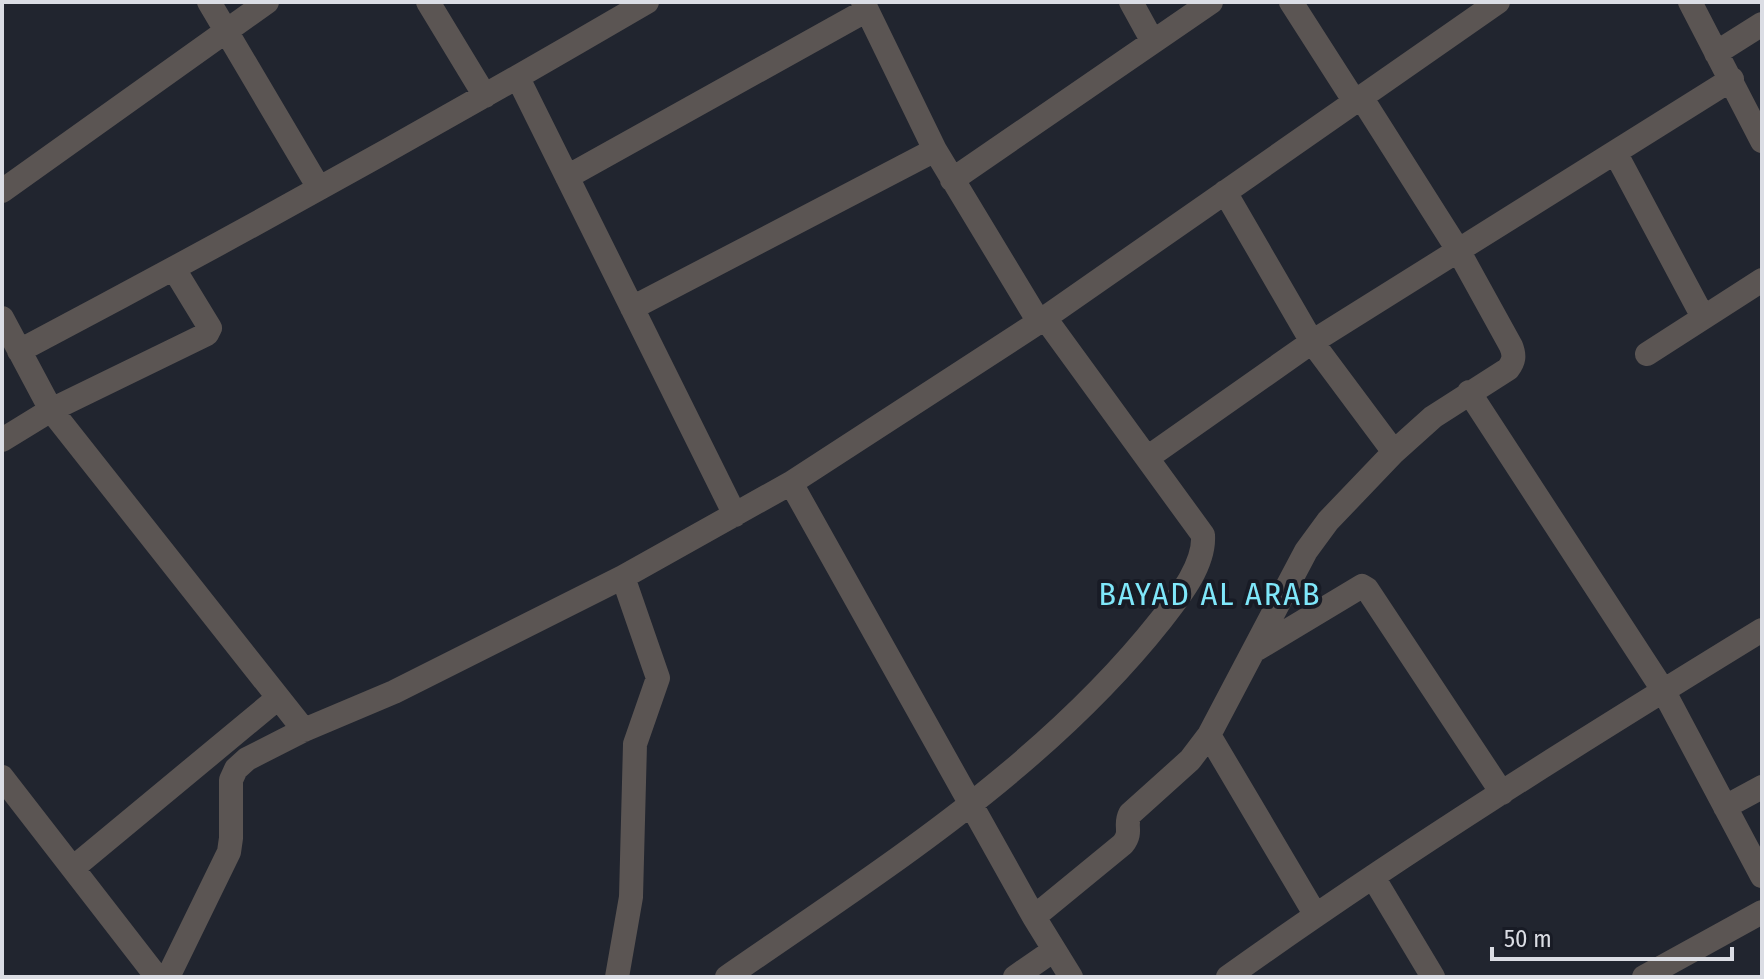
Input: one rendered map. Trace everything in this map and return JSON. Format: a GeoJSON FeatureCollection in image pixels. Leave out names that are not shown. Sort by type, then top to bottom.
{"type":"FeatureCollection","features":[{"type":"Feature","properties":{"kind":"street"},"geometry":{"type":"LineString","coordinates":[[209,2],[319,188]]}},
{"type":"Feature","properties":{"kind":"street"},"geometry":{"type":"LineString","coordinates":[[2,191],[267,2]]}},
{"type":"Feature","properties":{"kind":"street"},"geometry":{"type":"LineString","coordinates":[[428,2],[485,96]]}},
{"type":"Feature","properties":{"kind":"street"},"geometry":{"type":"LineString","coordinates":[[19,351],[174,269],[518,78],[647,2]]}},
{"type":"Feature","properties":{"kind":"street"},"geometry":{"type":"LineString","coordinates":[[1131,2],[1153,42]]}},
{"type":"Feature","properties":{"kind":"street"},"geometry":{"type":"LineString","coordinates":[[952,180],[1211,2]]}},
{"type":"Feature","properties":{"kind":"street"},"geometry":{"type":"LineString","coordinates":[[1034,917],[1123,844],[1130,832],[1130,814],[1190,760],[1209,735],[1313,539],[1394,452],[1433,417],[1508,369],[1514,354],[1458,250],[1291,2]]}},
{"type":"Feature","properties":{"kind":"street"},"geometry":{"type":"LineString","coordinates":[[168,977],[229,852],[231,780],[236,769],[247,759],[304,730],[394,692],[623,577],[791,483],[1042,320],[1498,2]]}},
{"type":"Feature","properties":{"kind":"street"},"geometry":{"type":"LineString","coordinates":[[1690,2],[1762,141]]}},
{"type":"Feature","properties":{"kind":"street"},"geometry":{"type":"LineString","coordinates":[[567,177],[865,6],[952,180],[1042,320],[1203,535],[1201,555],[1180,597],[1107,684],[1061,730],[869,879],[727,977]]}},
{"type":"Feature","properties":{"kind":"street"},"geometry":{"type":"LineString","coordinates":[[1716,53],[1762,24]]}},
{"type":"Feature","properties":{"kind":"street"},"geometry":{"type":"LineString","coordinates":[[518,78],[735,515]]}},
{"type":"Feature","properties":{"kind":"street"},"geometry":{"type":"LineString","coordinates":[[1147,458],[1312,342],[1732,79]]}},
{"type":"Feature","properties":{"kind":"street"},"geometry":{"type":"LineString","coordinates":[[632,308],[935,150]]}},
{"type":"Feature","properties":{"kind":"street"},"geometry":{"type":"LineString","coordinates":[[1616,154],[1703,317]]}},
{"type":"Feature","properties":{"kind":"street"},"geometry":{"type":"LineString","coordinates":[[1225,192],[1312,342],[1394,452]]}},
{"type":"Feature","properties":{"kind":"street"},"geometry":{"type":"LineString","coordinates":[[2,440],[51,410],[207,334],[210,328],[174,269]]}},
{"type":"Feature","properties":{"kind":"street"},"geometry":{"type":"LineString","coordinates":[[1647,354],[1762,280]]}},
{"type":"Feature","properties":{"kind":"street"},"geometry":{"type":"LineString","coordinates":[[2,318],[51,410],[304,730]]}},
{"type":"Feature","properties":{"kind":"street"},"geometry":{"type":"LineString","coordinates":[[1469,392],[1663,690],[1762,876]]}},
{"type":"Feature","properties":{"kind":"street"},"geometry":{"type":"LineString","coordinates":[[791,483],[1034,917],[1071,977]]}},
{"type":"Feature","properties":{"kind":"street"},"geometry":{"type":"LineString","coordinates":[[617,977],[631,897],[635,744],[658,678],[623,577]]}},
{"type":"Feature","properties":{"kind":"street"},"geometry":{"type":"LineString","coordinates":[[1255,650],[1362,586],[1367,589],[1502,793]]}},
{"type":"Feature","properties":{"kind":"street"},"geometry":{"type":"LineString","coordinates":[[1228,977],[1315,914],[1663,690],[1762,630]]}},
{"type":"Feature","properties":{"kind":"street"},"geometry":{"type":"LineString","coordinates":[[73,868],[278,698]]}},
{"type":"Feature","properties":{"kind":"street"},"geometry":{"type":"LineString","coordinates":[[1209,735],[1315,914]]}},
{"type":"Feature","properties":{"kind":"street"},"geometry":{"type":"LineString","coordinates":[[2,777],[157,977]]}},
{"type":"Feature","properties":{"kind":"street"},"geometry":{"type":"LineString","coordinates":[[1725,807],[1762,787]]}},
{"type":"Feature","properties":{"kind":"street"},"geometry":{"type":"LineString","coordinates":[[1373,877],[1433,977]]}},
{"type":"Feature","properties":{"kind":"street"},"geometry":{"type":"LineString","coordinates":[[1644,977],[1762,912]]}},
{"type":"Feature","properties":{"kind":"street"},"geometry":{"type":"LineString","coordinates":[[1015,977],[1054,950]]}},
{"type":"Feature","properties":{"kind":"district","name":"BAYAD AL ARAB"},"geometry":{"type":"Point","coordinates":[1210,594]}}]}
